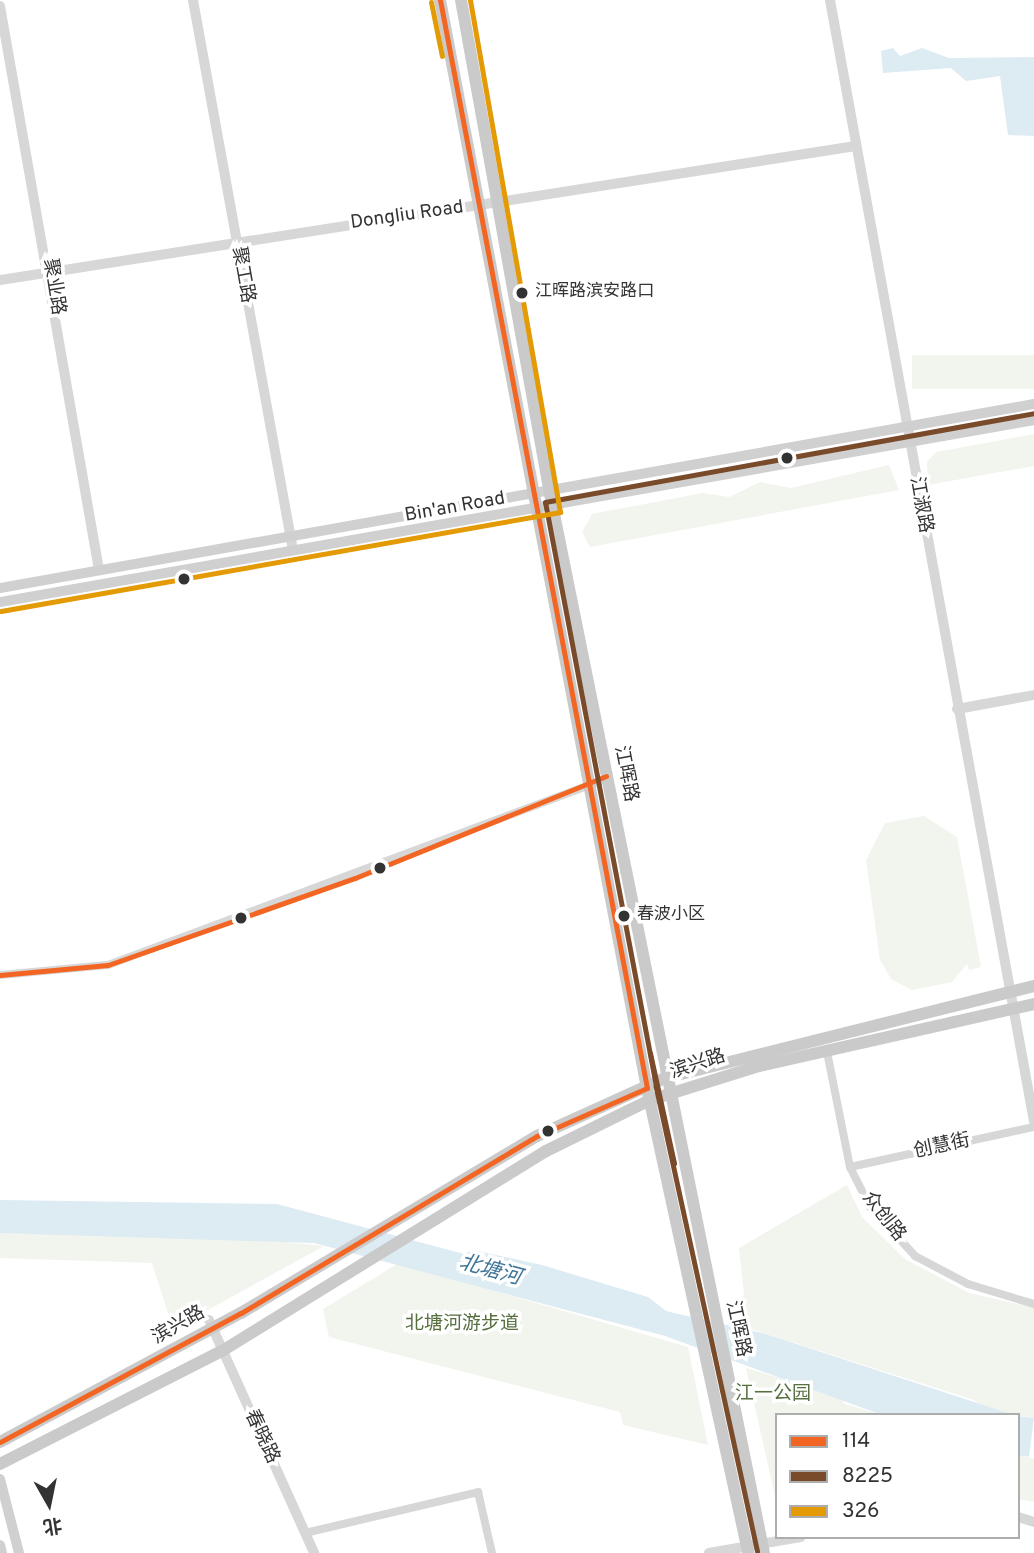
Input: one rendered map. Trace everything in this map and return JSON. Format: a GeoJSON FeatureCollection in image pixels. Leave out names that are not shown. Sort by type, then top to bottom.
{"type":"FeatureCollection","features":[{"type":"Feature","properties":{"kind":"main road","name":"江晖路"},"geometry":{"type":"LineString","coordinates":[[440,0],[482,205],[649,1094],[747,1549]]}},
{"type":"Feature","properties":{"kind":"main road","name":"江晖路"},"geometry":{"type":"LineString","coordinates":[[461,0],[606,779],[763,1548]]}},
{"type":"Feature","properties":{"kind":"main road","name":"Bin'an Road"},"geometry":{"type":"LineString","coordinates":[[552,500],[905,427],[1034,404]]}},
{"type":"Feature","properties":{"kind":"main road","name":"Bin'an Road"},"geometry":{"type":"LineString","coordinates":[[0,588],[290,537],[552,500],[1034,420]]}},
{"type":"Feature","properties":{"kind":"main road","name":"Bin'an Road"},"geometry":{"type":"LineString","coordinates":[[0,602],[293,550],[537,501]]}},
{"type":"Feature","properties":{"kind":"main road","name":"滨兴路"},"geometry":{"type":"LineString","coordinates":[[0,1464],[222,1351],[250,1329],[546,1151],[649,1094],[665,1078],[1034,986]]}},
{"type":"Feature","properties":{"kind":"main road","name":"滨兴路"},"geometry":{"type":"LineString","coordinates":[[0,1442],[211,1324],[241,1313],[537,1136],[649,1094],[670,1094],[827,1052],[1034,1004]]}},
{"type":"Feature","properties":{"kind":"main road"},"geometry":{"type":"LineString","coordinates":[[0,1479],[19,1553]]}},
{"type":"Feature","properties":{"kind":"main road"},"geometry":{"type":"LineString","coordinates":[[0,1545],[2,1553]]}},
{"type":"Feature","properties":{"kind":"street","name":"聚工路"},"geometry":{"type":"LineString","coordinates":[[193,0],[293,550]]}},
{"type":"Feature","properties":{"kind":"street","name":"江淑路"},"geometry":{"type":"LineString","coordinates":[[830,0],[1007,992],[1034,1121]]}},
{"type":"Feature","properties":{"kind":"street","name":"聚业路"},"geometry":{"type":"LineString","coordinates":[[0,6],[50,272],[99,570]]}},
{"type":"Feature","properties":{"kind":"street","name":"Dongliu Road"},"geometry":{"type":"LineString","coordinates":[[0,280],[856,146]]}},
{"type":"Feature","properties":{"kind":"street"},"geometry":{"type":"LineString","coordinates":[[957,709],[1034,695]]}},
{"type":"Feature","properties":{"kind":"street"},"geometry":{"type":"LineString","coordinates":[[0,975],[107,965],[355,878],[606,779]]}},
{"type":"Feature","properties":{"kind":"street","name":"众创路"},"geometry":{"type":"LineString","coordinates":[[827,1052],[850,1167],[870,1207],[915,1256],[968,1284],[1034,1304]]}},
{"type":"Feature","properties":{"kind":"street","name":"创慧街"},"geometry":{"type":"LineString","coordinates":[[850,1167],[1034,1127]]}},
{"type":"Feature","properties":{"kind":"street","name":"春晓路"},"geometry":{"type":"LineString","coordinates":[[211,1324],[314,1553]]}},
{"type":"Feature","properties":{"kind":"street"},"geometry":{"type":"LineString","coordinates":[[305,1533],[478,1492],[492,1553]]}},
{"type":"Feature","properties":{"kind":"street"},"geometry":{"type":"LineString","coordinates":[[709,1553],[763,1548],[794,1539]]}},
{"type":"Feature","properties":{"kind":"green space"},"geometry":{"type":"Polygon","coordinates":[[[912,355],[1034,355],[1034,389],[912,389],[912,355]]]}},
{"type":"Feature","properties":{"kind":"green space"},"geometry":{"type":"Polygon","coordinates":[[[1034,434],[1034,466],[928,485],[927,462],[936,452],[1034,434]]]}},
{"type":"Feature","properties":{"kind":"green space"},"geometry":{"type":"Polygon","coordinates":[[[889,465],[899,490],[590,547],[582,532],[592,514],[703,493],[729,497],[760,482],[791,488],[889,465]]]}},
{"type":"Feature","properties":{"kind":"green space"},"geometry":{"type":"Polygon","coordinates":[[[924,816],[957,837],[981,967],[969,970],[967,964],[952,982],[912,990],[891,979],[880,960],[866,860],[885,823],[924,816]]]}},
{"type":"Feature","properties":{"kind":"green space"},"geometry":{"type":"Polygon","coordinates":[[[847,1185],[862,1217],[905,1259],[969,1293],[1034,1308],[1034,1418],[1020,1416],[1020,1413],[987,1410],[974,1400],[735,1324],[744,1293],[739,1248],[847,1185]]]}},
{"type":"Feature","properties":{"kind":"green space"},"geometry":{"type":"Polygon","coordinates":[[[0,1233],[229,1236],[324,1246],[173,1329],[152,1263],[0,1258],[0,1233]]]}},
{"type":"Feature","properties":{"kind":"green space","name":"北塘河游步道"},"geometry":{"type":"Polygon","coordinates":[[[399,1263],[688,1347],[708,1445],[623,1425],[620,1412],[329,1337],[323,1309],[399,1263]]]}},
{"type":"Feature","properties":{"kind":"green space","name":"江一公园"},"geometry":{"type":"Polygon","coordinates":[[[746,1368],[838,1395],[845,1404],[875,1413],[775,1413],[775,1496],[746,1368]]]}},
{"type":"Feature","properties":{"kind":"green space"},"geometry":{"type":"Polygon","coordinates":[[[1020,1456],[1034,1459],[1034,1502],[1020,1499],[1020,1456]]]}},
{"type":"Feature","properties":{"kind":"water"},"geometry":{"type":"Polygon","coordinates":[[[893,48],[900,56],[922,48],[949,58],[1034,57],[1034,136],[1008,135],[1000,76],[966,81],[951,68],[883,73],[881,51],[893,48]]]}},
{"type":"Feature","properties":{"kind":"water","name":"北塘河"},"geometry":{"type":"Polygon","coordinates":[[[0,1200],[277,1204],[464,1254],[473,1250],[542,1265],[648,1297],[666,1311],[766,1334],[1008,1413],[877,1413],[665,1336],[314,1243],[0,1233],[0,1200]]]}},
{"type":"Feature","properties":{"kind":"water"},"geometry":{"type":"Polygon","coordinates":[[[1020,1416],[1034,1418],[1029,1457],[1020,1456],[1020,1416]]]}},
{"type":"Feature","properties":{"kind":"transit line","name":"114"},"geometry":{"type":"LineString","coordinates":[[0,1442],[241,1313],[537,1136],[647,1088],[440,0]]}},
{"type":"Feature","properties":{"kind":"transit line","name":"326"},"geometry":{"type":"LineString","coordinates":[[1,611],[560,512],[470,0]]}},
{"type":"Feature","properties":{"kind":"transit line","name":"326"},"geometry":{"type":"LineString","coordinates":[[431,2],[442,56]]}},
{"type":"Feature","properties":{"kind":"transit line","name":"8225"},"geometry":{"type":"LineString","coordinates":[[757,1551],[656,1086],[545,502],[1034,413]]}},
{"type":"Feature","properties":{"kind":"transit line","name":"114"},"geometry":{"type":"LineString","coordinates":[[0,975],[108,965],[355,878],[606,776]]}},
{"type":"Feature","properties":{"kind":"transit line","name":"8225"},"geometry":{"type":"LineString","coordinates":[[650,1053],[674,1163]]}},
{"type":"Feature","properties":{"kind":"place","name":"江晖路滨安路口"},"geometry":{"type":"Point","coordinates":[522,293]}},
{"type":"Feature","properties":{"kind":"place","name":"春波小区"},"geometry":{"type":"Point","coordinates":[624,916]}}]}
